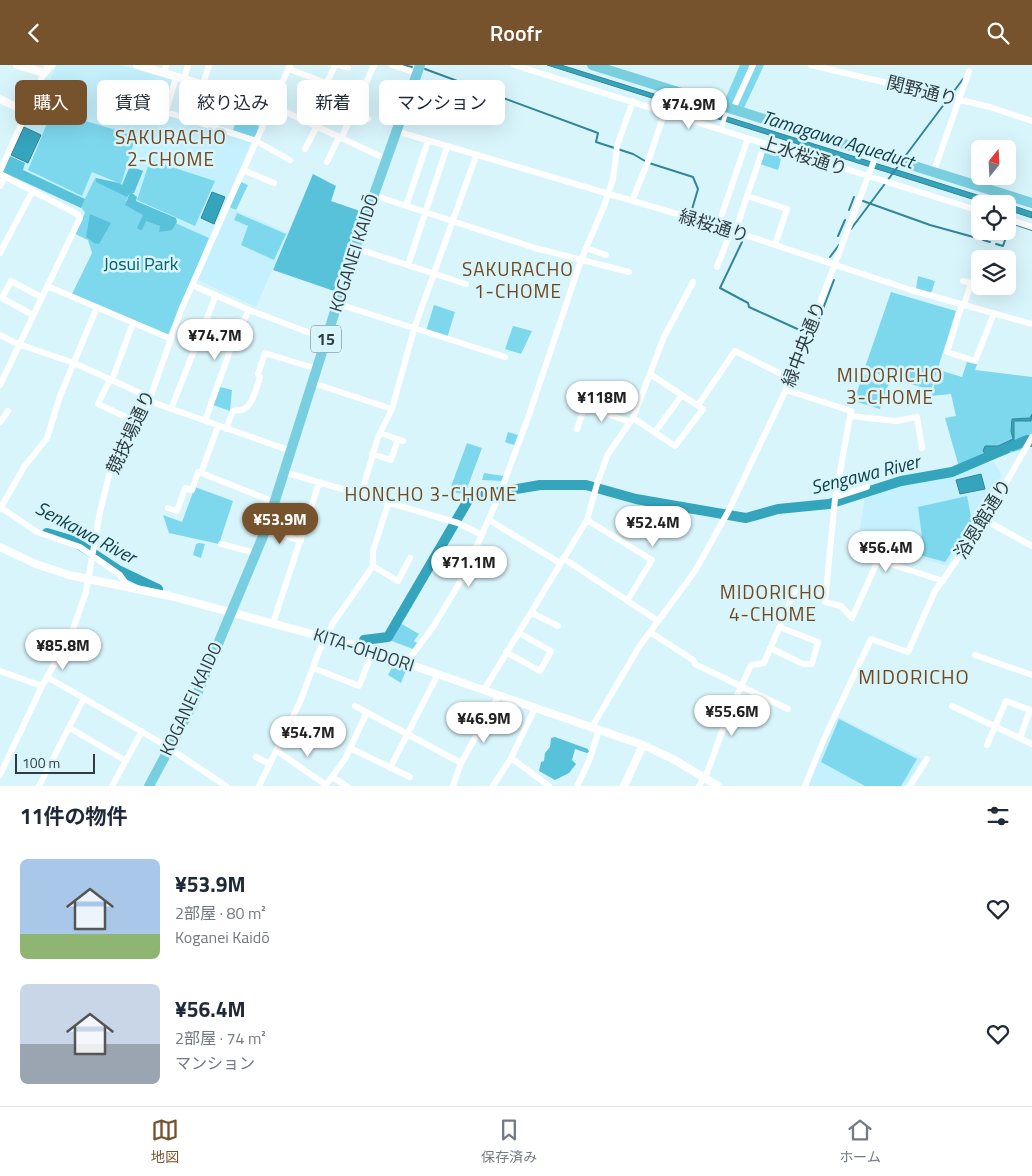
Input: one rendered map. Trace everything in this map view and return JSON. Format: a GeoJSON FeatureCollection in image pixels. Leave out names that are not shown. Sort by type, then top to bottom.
{"type":"FeatureCollection","features":[{"type":"Feature","properties":{"kind":"main road"},"geometry":{"type":"LineString","coordinates":[[598,66],[1032,203]]}},
{"type":"Feature","properties":{"kind":"main road","name":"KOGANEI KAIDŌ"},"geometry":{"type":"LineString","coordinates":[[231,611],[266,529],[355,248],[418,69]]}},
{"type":"Feature","properties":{"kind":"main road","name":"KOGANEI KAIDO"},"geometry":{"type":"LineString","coordinates":[[149,786],[192,706],[231,611]]}},
{"type":"Feature","properties":{"kind":"street"},"geometry":{"type":"LineString","coordinates":[[17,65],[44,73]]}},
{"type":"Feature","properties":{"kind":"street"},"geometry":{"type":"LineString","coordinates":[[41,80],[51,65]]}},
{"type":"Feature","properties":{"kind":"street"},"geometry":{"type":"LineString","coordinates":[[137,65],[165,69],[176,77],[187,80]]}},
{"type":"Feature","properties":{"kind":"street"},"geometry":{"type":"LineString","coordinates":[[184,79],[188,65]]}},
{"type":"Feature","properties":{"kind":"street"},"geometry":{"type":"LineString","coordinates":[[204,80],[209,65]]}},
{"type":"Feature","properties":{"kind":"street"},"geometry":{"type":"LineString","coordinates":[[327,80],[334,65]]}},
{"type":"Feature","properties":{"kind":"street"},"geometry":{"type":"LineString","coordinates":[[339,65],[348,68]]}},
{"type":"Feature","properties":{"kind":"street"},"geometry":{"type":"LineString","coordinates":[[367,80],[374,65]]}},
{"type":"Feature","properties":{"kind":"street"},"geometry":{"type":"LineString","coordinates":[[392,65],[418,69]]}},
{"type":"Feature","properties":{"kind":"street","name":"上水桜通り"},"geometry":{"type":"LineString","coordinates":[[514,65],[869,174],[971,208]]}},
{"type":"Feature","properties":{"kind":"street"},"geometry":{"type":"LineString","coordinates":[[722,125],[726,107],[753,65]]}},
{"type":"Feature","properties":{"kind":"street","name":"関野通り"},"geometry":{"type":"LineString","coordinates":[[811,65],[958,99],[1032,121]]}},
{"type":"Feature","properties":{"kind":"street"},"geometry":{"type":"LineString","coordinates":[[290,67],[319,80]]}},
{"type":"Feature","properties":{"kind":"street","name":"競技場通り"},"geometry":{"type":"LineString","coordinates":[[284,80],[290,67]]}},
{"type":"Feature","properties":{"kind":"street"},"geometry":{"type":"LineString","coordinates":[[934,171],[969,71]]}},
{"type":"Feature","properties":{"kind":"street"},"geometry":{"type":"LineString","coordinates":[[176,77],[166,112],[256,141],[290,161]]}},
{"type":"Feature","properties":{"kind":"street"},"geometry":{"type":"LineString","coordinates":[[0,99],[15,106]]}},
{"type":"Feature","properties":{"kind":"street"},"geometry":{"type":"LineString","coordinates":[[406,663],[433,627],[463,577],[500,493],[529,415],[581,260],[608,194],[613,179],[616,148],[633,101]]}},
{"type":"Feature","properties":{"kind":"street"},"geometry":{"type":"LineString","coordinates":[[632,201],[648,162],[664,111]]}},
{"type":"Feature","properties":{"kind":"street"},"geometry":{"type":"LineString","coordinates":[[0,186],[2,174],[22,125]]}},
{"type":"Feature","properties":{"kind":"street","name":"競技場通り"},"geometry":{"type":"LineString","coordinates":[[0,775],[42,686],[72,632],[88,580],[109,475],[149,399],[169,338],[263,125]]}},
{"type":"Feature","properties":{"kind":"street"},"geometry":{"type":"LineString","coordinates":[[314,125],[386,159]]}},
{"type":"Feature","properties":{"kind":"street"},"geometry":{"type":"LineString","coordinates":[[326,162],[346,125]]}},
{"type":"Feature","properties":{"kind":"street"},"geometry":{"type":"LineString","coordinates":[[305,149],[317,127]]}},
{"type":"Feature","properties":{"kind":"street","name":"緑桜通り"},"geometry":{"type":"LineString","coordinates":[[396,131],[718,226],[834,265],[1032,324]]}},
{"type":"Feature","properties":{"kind":"street"},"geometry":{"type":"LineString","coordinates":[[718,226],[748,138]]}},
{"type":"Feature","properties":{"kind":"street"},"geometry":{"type":"LineString","coordinates":[[406,206],[428,141]]}},
{"type":"Feature","properties":{"kind":"street"},"geometry":{"type":"LineString","coordinates":[[717,267],[747,196],[765,143]]}},
{"type":"Feature","properties":{"kind":"street"},"geometry":{"type":"LineString","coordinates":[[408,265],[447,147]]}},
{"type":"Feature","properties":{"kind":"street"},"geometry":{"type":"LineString","coordinates":[[361,495],[372,455],[392,409],[414,329],[476,155]]}},
{"type":"Feature","properties":{"kind":"street","name":"緑中央通り"},"geometry":{"type":"LineString","coordinates":[[658,621],[695,571],[725,519],[786,390],[877,155]]}},
{"type":"Feature","properties":{"kind":"street"},"geometry":{"type":"LineString","coordinates":[[243,170],[274,183]]}},
{"type":"Feature","properties":{"kind":"street"},"geometry":{"type":"LineString","coordinates":[[0,385],[80,215],[2,174]]}},
{"type":"Feature","properties":{"kind":"street"},"geometry":{"type":"LineString","coordinates":[[0,253],[33,190]]}},
{"type":"Feature","properties":{"kind":"street"},"geometry":{"type":"LineString","coordinates":[[374,195],[535,248],[628,273]]}},
{"type":"Feature","properties":{"kind":"street"},"geometry":{"type":"LineString","coordinates":[[747,196],[787,209],[775,245]]}},
{"type":"Feature","properties":{"kind":"street"},"geometry":{"type":"LineString","coordinates":[[1016,222],[1032,227]]}},
{"type":"Feature","properties":{"kind":"street"},"geometry":{"type":"LineString","coordinates":[[595,227],[603,230]]}},
{"type":"Feature","properties":{"kind":"street"},"geometry":{"type":"LineString","coordinates":[[355,248],[462,284]]}},
{"type":"Feature","properties":{"kind":"street"},"geometry":{"type":"LineString","coordinates":[[586,249],[606,255]]}},
{"type":"Feature","properties":{"kind":"street"},"geometry":{"type":"LineString","coordinates":[[33,315],[2,298],[11,281],[41,297]]}},
{"type":"Feature","properties":{"kind":"street"},"geometry":{"type":"LineString","coordinates":[[484,690],[587,520],[608,454],[632,420],[664,337],[693,282]]}},
{"type":"Feature","properties":{"kind":"street"},"geometry":{"type":"LineString","coordinates":[[970,283],[947,352],[975,361],[994,313]]}},
{"type":"Feature","properties":{"kind":"street"},"geometry":{"type":"LineString","coordinates":[[192,285],[249,310],[326,339]]}},
{"type":"Feature","properties":{"kind":"street"},"geometry":{"type":"LineString","coordinates":[[47,286],[169,338]]}},
{"type":"Feature","properties":{"kind":"street"},"geometry":{"type":"LineString","coordinates":[[171,409],[216,295]]}},
{"type":"Feature","properties":{"kind":"street"},"geometry":{"type":"LineString","coordinates":[[338,304],[505,357]]}},
{"type":"Feature","properties":{"kind":"street"},"geometry":{"type":"LineString","coordinates":[[97,307],[74,363],[47,438],[24,467],[1,507],[37,532],[67,541],[93,553],[123,579],[129,588]]}},
{"type":"Feature","properties":{"kind":"street"},"geometry":{"type":"LineString","coordinates":[[204,421],[233,342],[249,310]]}},
{"type":"Feature","properties":{"kind":"street"},"geometry":{"type":"LineString","coordinates":[[133,323],[111,380],[98,404],[137,422]]}},
{"type":"Feature","properties":{"kind":"street"},"geometry":{"type":"LineString","coordinates":[[0,335],[18,345],[74,363],[171,409],[291,451]]}},
{"type":"Feature","properties":{"kind":"street"},"geometry":{"type":"LineString","coordinates":[[698,405],[735,351],[791,379]]}},
{"type":"Feature","properties":{"kind":"street"},"geometry":{"type":"LineString","coordinates":[[226,429],[233,411],[243,411],[248,406],[257,387],[260,377],[258,374],[265,353],[317,369]]}},
{"type":"Feature","properties":{"kind":"street"},"geometry":{"type":"LineString","coordinates":[[576,429],[585,406],[632,420],[655,432],[675,447],[703,409],[650,374]]}},
{"type":"Feature","properties":{"kind":"street"},"geometry":{"type":"LineString","coordinates":[[313,383],[392,409]]}},
{"type":"Feature","properties":{"kind":"street"},"geometry":{"type":"LineString","coordinates":[[786,390],[849,409],[850,416],[835,501],[825,602],[841,606],[852,618],[878,560],[943,581]]}},
{"type":"Feature","properties":{"kind":"street"},"geometry":{"type":"LineString","coordinates":[[655,432],[682,395]]}},
{"type":"Feature","properties":{"kind":"street"},"geometry":{"type":"LineString","coordinates":[[0,422],[8,411]]}},
{"type":"Feature","properties":{"kind":"street"},"geometry":{"type":"LineString","coordinates":[[850,416],[896,421],[917,417],[922,447]]}},
{"type":"Feature","properties":{"kind":"street"},"geometry":{"type":"LineString","coordinates":[[201,473],[218,426]]}},
{"type":"Feature","properties":{"kind":"street"},"geometry":{"type":"LineString","coordinates":[[372,455],[391,460],[401,440],[380,433]]}},
{"type":"Feature","properties":{"kind":"street","name":"浴恩館通り"},"geometry":{"type":"LineString","coordinates":[[805,786],[824,739],[871,639],[908,652],[935,591],[985,520],[1031,438]]}},
{"type":"Feature","properties":{"kind":"street"},"geometry":{"type":"LineString","coordinates":[[168,508],[176,511],[186,488],[192,490],[198,472],[274,502]]}},
{"type":"Feature","properties":{"kind":"street"},"geometry":{"type":"LineString","coordinates":[[284,472],[388,504],[455,522],[482,535]]}},
{"type":"Feature","properties":{"kind":"street"},"geometry":{"type":"LineString","coordinates":[[273,623],[319,483]]}},
{"type":"Feature","properties":{"kind":"street"},"geometry":{"type":"LineString","coordinates":[[835,501],[867,487]]}},
{"type":"Feature","properties":{"kind":"street"},"geometry":{"type":"LineString","coordinates":[[259,786],[277,751],[326,637],[340,612],[373,566],[373,551],[388,504]]}},
{"type":"Feature","properties":{"kind":"street"},"geometry":{"type":"LineString","coordinates":[[489,520],[562,561],[658,621],[595,729],[589,761],[576,786]]}},
{"type":"Feature","properties":{"kind":"street"},"geometry":{"type":"LineString","coordinates":[[587,520],[652,559],[627,601]]}},
{"type":"Feature","properties":{"kind":"street"},"geometry":{"type":"LineString","coordinates":[[985,520],[1032,546]]}},
{"type":"Feature","properties":{"kind":"street"},"geometry":{"type":"LineString","coordinates":[[266,529],[301,541]]}},
{"type":"Feature","properties":{"kind":"street"},"geometry":{"type":"LineString","coordinates":[[221,544],[256,553]]}},
{"type":"Feature","properties":{"kind":"street","name":"KITA-OHDORI"},"geometry":{"type":"LineString","coordinates":[[0,547],[52,570],[88,580],[231,611],[373,651],[643,745],[673,759],[718,786]]}},
{"type":"Feature","properties":{"kind":"street"},"geometry":{"type":"LineString","coordinates":[[373,566],[398,581],[410,558]]}},
{"type":"Feature","properties":{"kind":"street"},"geometry":{"type":"LineString","coordinates":[[698,786],[704,778],[740,687],[751,665],[764,663],[796,588],[825,598]]}},
{"type":"Feature","properties":{"kind":"street"},"geometry":{"type":"LineString","coordinates":[[532,613],[558,626]]}},
{"type":"Feature","properties":{"kind":"street"},"geometry":{"type":"LineString","coordinates":[[770,648],[803,663],[812,664],[818,642],[779,627]]}},
{"type":"Feature","properties":{"kind":"street"},"geometry":{"type":"LineString","coordinates":[[650,632],[693,660],[695,664],[788,709]]}},
{"type":"Feature","properties":{"kind":"street"},"geometry":{"type":"LineString","coordinates":[[506,652],[540,671],[550,651],[519,633]]}},
{"type":"Feature","properties":{"kind":"street"},"geometry":{"type":"LineString","coordinates":[[313,668],[359,686],[373,651]]}},
{"type":"Feature","properties":{"kind":"street"},"geometry":{"type":"LineString","coordinates":[[975,655],[1032,675]]}},
{"type":"Feature","properties":{"kind":"street"},"geometry":{"type":"LineString","coordinates":[[0,671],[42,686]]}},
{"type":"Feature","properties":{"kind":"street"},"geometry":{"type":"LineString","coordinates":[[390,768],[438,674]]}},
{"type":"Feature","properties":{"kind":"street"},"geometry":{"type":"LineString","coordinates":[[47,677],[142,731],[226,786]]}},
{"type":"Feature","properties":{"kind":"street"},"geometry":{"type":"LineString","coordinates":[[453,786],[461,763],[499,695]]}},
{"type":"Feature","properties":{"kind":"street"},"geometry":{"type":"LineString","coordinates":[[39,786],[84,698]]}},
{"type":"Feature","properties":{"kind":"street"},"geometry":{"type":"LineString","coordinates":[[987,745],[1006,701],[1030,710],[1020,738]]}},
{"type":"Feature","properties":{"kind":"street"},"geometry":{"type":"LineString","coordinates":[[355,706],[461,763]]}},
{"type":"Feature","properties":{"kind":"street"},"geometry":{"type":"LineString","coordinates":[[952,706],[1032,744]]}},
{"type":"Feature","properties":{"kind":"street"},"geometry":{"type":"LineString","coordinates":[[493,786],[511,758],[535,708]]}},
{"type":"Feature","properties":{"kind":"street"},"geometry":{"type":"LineString","coordinates":[[277,751],[326,785],[350,748],[367,712]]}},
{"type":"Feature","properties":{"kind":"street"},"geometry":{"type":"LineString","coordinates":[[70,728],[126,761]]}},
{"type":"Feature","properties":{"kind":"street"},"geometry":{"type":"LineString","coordinates":[[112,786],[142,731]]}},
{"type":"Feature","properties":{"kind":"street"},"geometry":{"type":"LineString","coordinates":[[624,786],[643,745]]}},
{"type":"Feature","properties":{"kind":"street"},"geometry":{"type":"LineString","coordinates":[[350,748],[410,777]]}},
{"type":"Feature","properties":{"kind":"street"},"geometry":{"type":"LineString","coordinates":[[256,757],[270,764]]}},
{"type":"Feature","properties":{"kind":"street"},"geometry":{"type":"LineString","coordinates":[[511,758],[549,786]]}},
{"type":"Feature","properties":{"kind":"street"},"geometry":{"type":"LineString","coordinates":[[910,786],[927,759]]}},
{"type":"Feature","properties":{"kind":"street"},"geometry":{"type":"LineString","coordinates":[[332,777],[347,786]]}},
{"type":"Feature","properties":{"kind":"shaded area"},"geometry":{"type":"Polygon","coordinates":[[[57,65],[121,65],[173,80],[169,92],[169,80],[97,80],[97,125],[169,125],[169,115],[179,118],[179,125],[199,125],[252,142],[209,238],[126,202],[130,193],[95,178],[81,208],[3,172],[24,125],[87,125],[87,80],[44,80],[45,78],[50,79],[57,65]]]}},
{"type":"Feature","properties":{"kind":"shaded area"},"geometry":{"type":"Polygon","coordinates":[[[547,65],[561,65],[977,195],[971,195],[971,199],[547,65]]]}},
{"type":"Feature","properties":{"kind":"shaded area"},"geometry":{"type":"Polygon","coordinates":[[[24,127],[41,135],[28,163],[11,155],[24,127]]]}},
{"type":"Feature","properties":{"kind":"shaded area"},"geometry":{"type":"Polygon","coordinates":[[[10,156],[25,163],[23,170],[85,199],[81,208],[3,172],[10,156]]]}},
{"type":"Feature","properties":{"kind":"shaded area"},"geometry":{"type":"Polygon","coordinates":[[[130,166],[143,171],[134,193],[132,193],[137,197],[136,201],[176,218],[177,222],[172,230],[159,232],[160,226],[146,221],[142,230],[140,230],[137,228],[143,215],[125,205],[130,193],[127,197],[96,182],[96,178],[122,185],[130,166]]]}},
{"type":"Feature","properties":{"kind":"shaded area"},"geometry":{"type":"Polygon","coordinates":[[[313,174],[336,186],[331,201],[360,211],[334,291],[273,270],[313,174]]]}},
{"type":"Feature","properties":{"kind":"shaded area"},"geometry":{"type":"Polygon","coordinates":[[[212,192],[225,197],[214,224],[201,218],[212,192]]]}},
{"type":"Feature","properties":{"kind":"shaded area"},"geometry":{"type":"Polygon","coordinates":[[[229,207],[288,233],[256,307],[196,279],[229,207]]]}},
{"type":"Feature","properties":{"kind":"shaded area"},"geometry":{"type":"Polygon","coordinates":[[[1016,207],[1032,212],[1032,218],[1016,213],[1016,207]]]}},
{"type":"Feature","properties":{"kind":"shaded area"},"geometry":{"type":"Polygon","coordinates":[[[90,214],[111,223],[99,244],[86,237],[90,214]]]}},
{"type":"Feature","properties":{"kind":"shaded area"},"geometry":{"type":"Polygon","coordinates":[[[1032,414],[1031,421],[1014,421],[1014,441],[987,456],[983,451],[985,446],[998,446],[1013,439],[1011,431],[1012,419],[1030,418],[1032,414]]]}},
{"type":"Feature","properties":{"kind":"shaded area"},"geometry":{"type":"Polygon","coordinates":[[[994,462],[1002,476],[947,566],[858,540],[865,497],[902,483],[994,462]]]}},
{"type":"Feature","properties":{"kind":"shaded area"},"geometry":{"type":"Polygon","coordinates":[[[981,474],[985,489],[960,494],[956,480],[981,474]]]}},
{"type":"Feature","properties":{"kind":"shaded area"},"geometry":{"type":"Polygon","coordinates":[[[836,716],[922,759],[905,786],[808,786],[836,716]]]}},
{"type":"Feature","properties":{"kind":"shaded area"},"geometry":{"type":"Polygon","coordinates":[[[555,737],[588,749],[589,752],[575,749],[572,760],[576,764],[569,773],[555,780],[539,771],[541,762],[544,761],[545,753],[550,747],[551,738],[555,737]]]}},
{"type":"Feature","properties":{"kind":"green space"},"geometry":{"type":"Polygon","coordinates":[[[740,65],[764,65],[744,108],[724,102],[740,65]]]}},
{"type":"Feature","properties":{"kind":"green space"},"geometry":{"type":"Polygon","coordinates":[[[87,121],[136,136],[121,184],[92,172],[82,196],[28,170],[46,125],[87,125],[87,121]]]}},
{"type":"Feature","properties":{"kind":"green space"},"geometry":{"type":"Polygon","coordinates":[[[235,125],[259,126],[256,136],[253,137],[233,130],[235,125]]]}},
{"type":"Feature","properties":{"kind":"green space"},"geometry":{"type":"Polygon","coordinates":[[[766,147],[783,152],[778,170],[760,164],[766,147]]]}},
{"type":"Feature","properties":{"kind":"green space"},"geometry":{"type":"Polygon","coordinates":[[[150,160],[215,181],[195,226],[137,200],[150,160]]]}},
{"type":"Feature","properties":{"kind":"green space","name":"Josui Park"},"geometry":{"type":"Polygon","coordinates":[[[95,178],[130,193],[126,201],[209,238],[168,335],[72,294],[92,253],[88,240],[75,234],[85,213],[81,207],[95,178]]]}},
{"type":"Feature","properties":{"kind":"green space"},"geometry":{"type":"Polygon","coordinates":[[[241,182],[248,185],[236,210],[229,207],[241,182]]]}},
{"type":"Feature","properties":{"kind":"green space"},"geometry":{"type":"Polygon","coordinates":[[[237,213],[286,234],[274,260],[241,245],[248,226],[234,220],[237,213]]]}},
{"type":"Feature","properties":{"kind":"green space"},"geometry":{"type":"Polygon","coordinates":[[[918,276],[935,281],[930,293],[916,289],[918,276]]]}},
{"type":"Feature","properties":{"kind":"green space"},"geometry":{"type":"Polygon","coordinates":[[[891,292],[956,311],[931,390],[864,370],[891,292]]]}},
{"type":"Feature","properties":{"kind":"green space"},"geometry":{"type":"Polygon","coordinates":[[[434,305],[455,312],[447,338],[426,331],[434,305]]]}},
{"type":"Feature","properties":{"kind":"green space"},"geometry":{"type":"Polygon","coordinates":[[[513,326],[532,331],[521,354],[505,349],[513,326]]]}},
{"type":"Feature","properties":{"kind":"green space"},"geometry":{"type":"Polygon","coordinates":[[[967,362],[977,364],[975,370],[1032,377],[1032,435],[1024,449],[959,467],[945,418],[956,416],[951,394],[931,396],[939,370],[962,377],[967,362]]]}},
{"type":"Feature","properties":{"kind":"green space"},"geometry":{"type":"Polygon","coordinates":[[[863,374],[889,383],[880,409],[854,401],[863,374]]]}},
{"type":"Feature","properties":{"kind":"green space"},"geometry":{"type":"Polygon","coordinates":[[[220,387],[232,390],[230,411],[213,405],[220,387]]]}},
{"type":"Feature","properties":{"kind":"green space"},"geometry":{"type":"Polygon","coordinates":[[[508,432],[518,435],[514,445],[505,442],[508,432]]]}},
{"type":"Feature","properties":{"kind":"green space"},"geometry":{"type":"Polygon","coordinates":[[[467,443],[482,448],[465,494],[449,492],[467,443]]]}},
{"type":"Feature","properties":{"kind":"green space"},"geometry":{"type":"Polygon","coordinates":[[[484,473],[504,476],[502,481],[482,480],[484,473]]]}},
{"type":"Feature","properties":{"kind":"green space"},"geometry":{"type":"Polygon","coordinates":[[[195,487],[233,501],[219,544],[169,533],[163,515],[182,522],[195,487]]]}},
{"type":"Feature","properties":{"kind":"green space"},"geometry":{"type":"Polygon","coordinates":[[[967,496],[972,522],[945,562],[913,553],[911,539],[922,537],[918,507],[967,496]]]}},
{"type":"Feature","properties":{"kind":"green space"},"geometry":{"type":"Polygon","coordinates":[[[196,544],[205,544],[201,558],[193,555],[196,544]]]}},
{"type":"Feature","properties":{"kind":"green space"},"geometry":{"type":"Polygon","coordinates":[[[400,623],[419,634],[414,641],[417,643],[413,649],[389,640],[400,623]]]}},
{"type":"Feature","properties":{"kind":"green space"},"geometry":{"type":"Polygon","coordinates":[[[394,664],[407,668],[401,683],[388,675],[394,664]]]}},
{"type":"Feature","properties":{"kind":"green space"},"geometry":{"type":"Polygon","coordinates":[[[839,719],[917,759],[901,786],[865,786],[821,762],[839,719]]]}},
{"type":"Feature","properties":{"kind":"waterway"},"geometry":{"type":"LineString","coordinates":[[403,65],[412,67]]}},
{"type":"Feature","properties":{"kind":"waterway"},"geometry":{"type":"LineString","coordinates":[[425,69],[598,133],[596,142],[633,154],[645,161]]}},
{"type":"Feature","properties":{"kind":"waterway","name":"Tamagawa Aqueduct"},"geometry":{"type":"LineString","coordinates":[[903,159],[963,79]]}},
{"type":"Feature","properties":{"kind":"waterway"},"geometry":{"type":"LineString","coordinates":[[649,163],[693,177],[698,189],[690,216]]}},
{"type":"Feature","properties":{"kind":"waterway","name":"Tamagawa Aqueduct"},"geometry":{"type":"LineString","coordinates":[[851,229],[899,165]]}},
{"type":"Feature","properties":{"kind":"waterway"},"geometry":{"type":"LineString","coordinates":[[849,210],[854,197]]}},
{"type":"Feature","properties":{"kind":"waterway"},"geometry":{"type":"LineString","coordinates":[[863,201],[930,225],[971,236]]}},
{"type":"Feature","properties":{"kind":"waterway"},"geometry":{"type":"LineString","coordinates":[[838,236],[845,220]]}},
{"type":"Feature","properties":{"kind":"waterway"},"geometry":{"type":"LineString","coordinates":[[692,221],[693,226],[709,230]]}},
{"type":"Feature","properties":{"kind":"waterway"},"geometry":{"type":"LineString","coordinates":[[996,244],[1003,246],[1011,223],[1032,230]]}},
{"type":"Feature","properties":{"kind":"waterway"},"geometry":{"type":"LineString","coordinates":[[734,235],[741,237],[742,242],[720,288],[748,303],[749,307],[804,332]]}},
{"type":"Feature","properties":{"kind":"waterway"},"geometry":{"type":"LineString","coordinates":[[983,240],[990,242]]}},
{"type":"Feature","properties":{"kind":"waterway"},"geometry":{"type":"LineString","coordinates":[[830,257],[839,245]]}},
{"type":"Feature","properties":{"kind":"waterway"},"geometry":{"type":"LineString","coordinates":[[813,335],[834,280]]}},
{"type":"Feature","properties":{"kind":"waterway","name":"Sengawa River"},"geometry":{"type":"LineString","coordinates":[[1013,446],[1027,440],[1032,442]]}},
{"type":"Feature","properties":{"kind":"waterway","name":"Sengawa River"},"geometry":{"type":"LineString","coordinates":[[364,640],[388,637],[470,497],[540,485],[586,485],[636,499],[746,518],[778,509],[829,504],[901,481],[952,472],[1006,449]]}},
{"type":"Feature","properties":{"kind":"waterway","name":"Senkawa River"},"geometry":{"type":"LineString","coordinates":[[47,533],[74,541],[118,570],[158,589]]}},
{"type":"Feature","properties":{"kind":"district","name":"SAKURACHO 2-CHOME"},"geometry":{"type":"Point","coordinates":[171,148]}},
{"type":"Feature","properties":{"kind":"district","name":"SAKURACHO 1-CHOME"},"geometry":{"type":"Point","coordinates":[518,280]}},
{"type":"Feature","properties":{"kind":"district","name":"MIDORICHO 3-CHOME"},"geometry":{"type":"Point","coordinates":[890,386]}},
{"type":"Feature","properties":{"kind":"district","name":"HONCHO 3-CHOME"},"geometry":{"type":"Point","coordinates":[431,494]}},
{"type":"Feature","properties":{"kind":"district","name":"MIDORICHO 4-CHOME"},"geometry":{"type":"Point","coordinates":[773,603]}},
{"type":"Feature","properties":{"kind":"district","name":"MIDORICHO"},"geometry":{"type":"Point","coordinates":[914,677]}}]}
